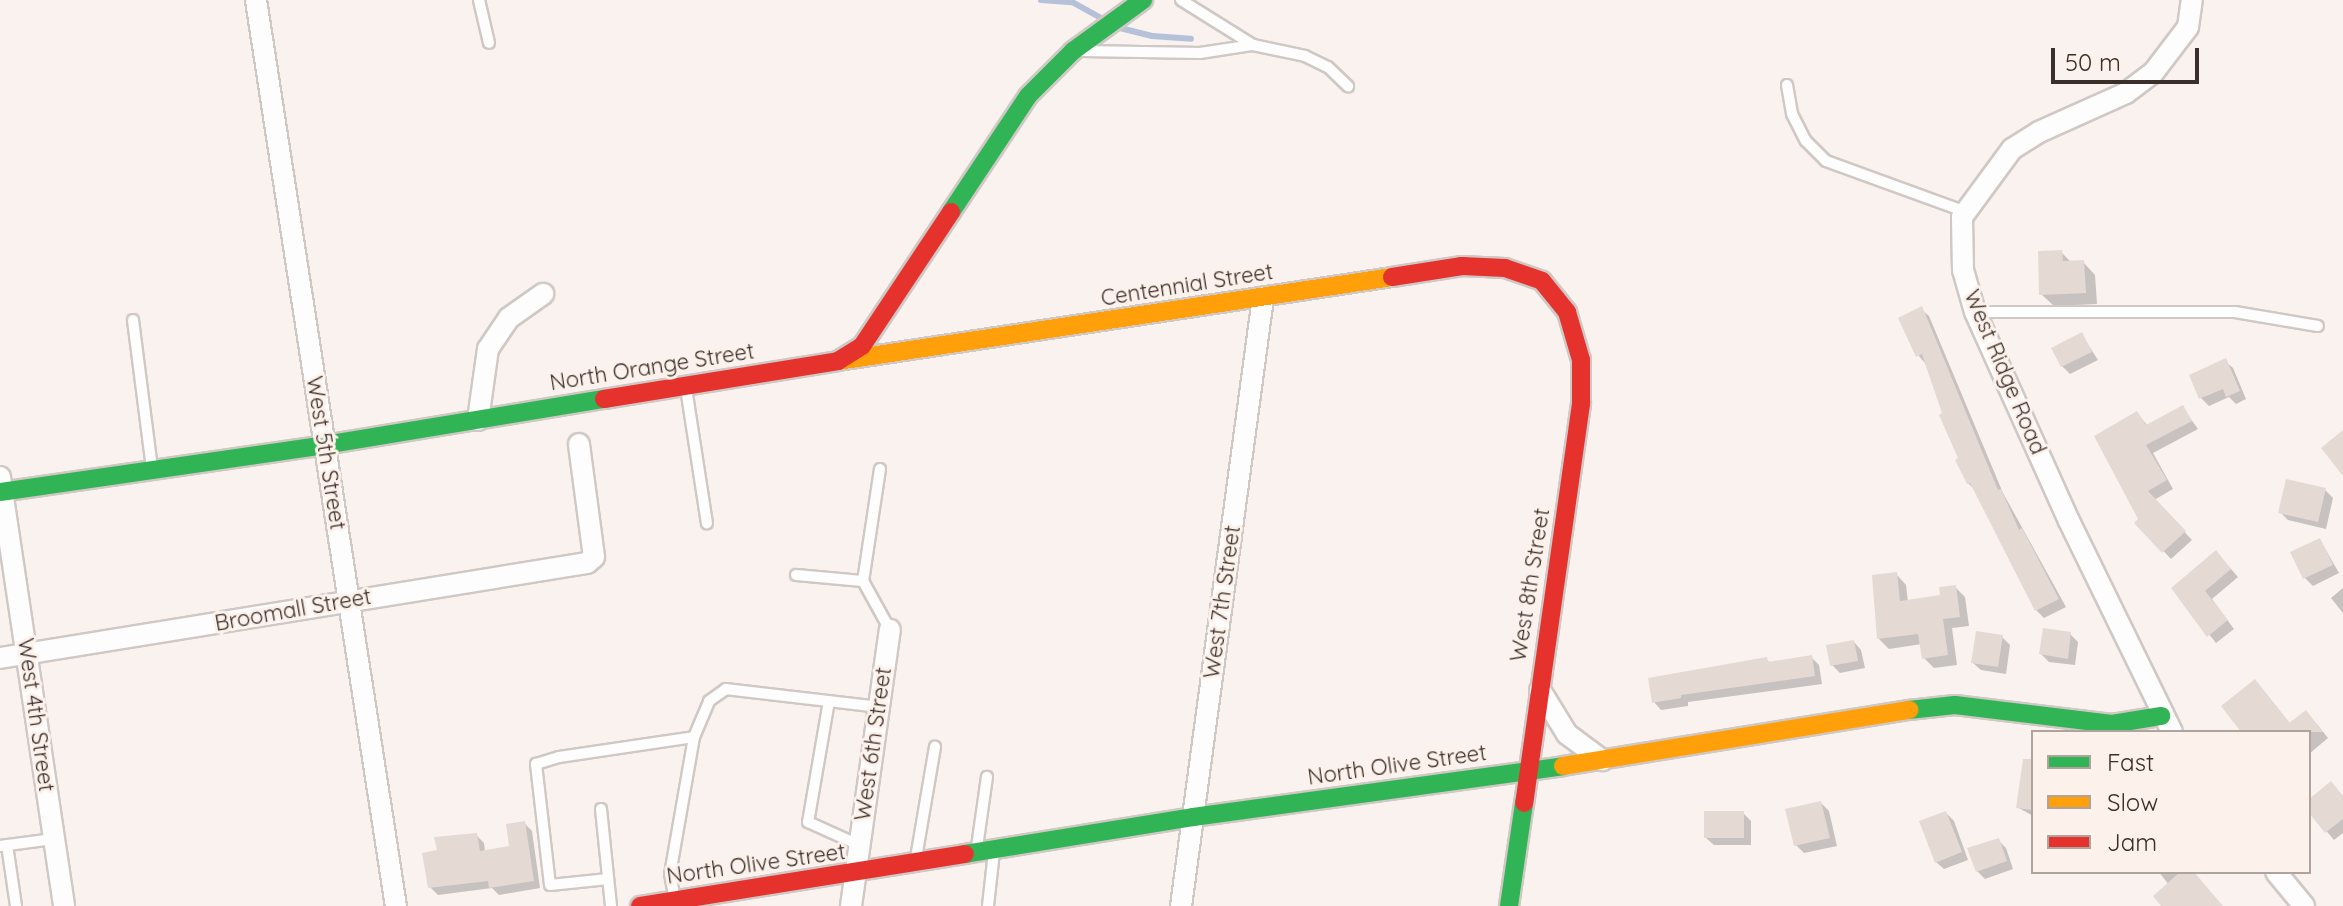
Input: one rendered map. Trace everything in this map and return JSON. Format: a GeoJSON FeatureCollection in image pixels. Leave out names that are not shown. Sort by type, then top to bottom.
{"type":"FeatureCollection","features":[{"type":"Feature","properties":{"kind":"street","name":"West 5th Street"},"geometry":{"type":"LineString","coordinates":[[256,0],[396,906]]}},
{"type":"Feature","properties":{"kind":"street","name":"North Orange Street"},"geometry":{"type":"LineString","coordinates":[[1,487],[152,470],[325,445],[838,361],[862,346],[1028,96],[1073,51],[1143,0]]}},
{"type":"Feature","properties":{"kind":"street"},"geometry":{"type":"LineString","coordinates":[[1966,212],[2012,149],[2039,132],[2126,93],[2153,73],[2188,27],[2192,0]]}},
{"type":"Feature","properties":{"kind":"street","name":"West Ridge Road"},"geometry":{"type":"LineString","coordinates":[[1966,212],[1962,217],[1962,256],[1975,312],[2166,724]]}},
{"type":"Feature","properties":{"kind":"street","name":"Centennial Street"},"geometry":{"type":"LineString","coordinates":[[838,361],[1462,266],[1505,268],[1542,281]]}},
{"type":"Feature","properties":{"kind":"street","name":"West 8th Street"},"geometry":{"type":"LineString","coordinates":[[1509,906],[1538,686],[1581,404],[1581,360],[1567,312],[1542,281]]}},
{"type":"Feature","properties":{"kind":"street"},"geometry":{"type":"LineString","coordinates":[[478,420],[488,349],[509,318],[543,294]]}},
{"type":"Feature","properties":{"kind":"street","name":"West 7th Street"},"geometry":{"type":"LineString","coordinates":[[1181,906],[1263,298]]}},
{"type":"Feature","properties":{"kind":"street","name":"Broomall Street"},"geometry":{"type":"LineString","coordinates":[[0,658],[587,563],[594,557],[579,444]]}},
{"type":"Feature","properties":{"kind":"street","name":"West 4th Street"},"geometry":{"type":"LineString","coordinates":[[1,487],[64,906]]}},
{"type":"Feature","properties":{"kind":"street","name":"West 6th Street"},"geometry":{"type":"LineString","coordinates":[[851,906],[890,630]]}},
{"type":"Feature","properties":{"kind":"street"},"geometry":{"type":"LineString","coordinates":[[1538,686],[1567,734],[1602,760]]}},
{"type":"Feature","properties":{"kind":"street","name":"North Olive Street"},"geometry":{"type":"LineString","coordinates":[[640,906],[855,874],[1193,817],[1527,772],[1955,705],[2112,724],[2166,724]]}},
{"type":"Feature","properties":{"kind":"street"},"geometry":{"type":"LineString","coordinates":[[2278,874],[2304,906]]}},
{"type":"Feature","properties":{"kind":"lane"},"geometry":{"type":"LineString","coordinates":[[479,0],[489,43]]}},
{"type":"Feature","properties":{"kind":"lane"},"geometry":{"type":"LineString","coordinates":[[1181,0],[1253,45],[1305,56],[1328,67],[1348,86]]}},
{"type":"Feature","properties":{"kind":"lane"},"geometry":{"type":"LineString","coordinates":[[1073,51],[1200,53],[1253,45]]}},
{"type":"Feature","properties":{"kind":"lane"},"geometry":{"type":"LineString","coordinates":[[1787,85],[1792,114],[1806,141],[1826,161],[1966,212]]}},
{"type":"Feature","properties":{"kind":"lane"},"geometry":{"type":"LineString","coordinates":[[1975,312],[2235,312],[2318,326]]}},
{"type":"Feature","properties":{"kind":"lane"},"geometry":{"type":"LineString","coordinates":[[133,320],[152,470]]}},
{"type":"Feature","properties":{"kind":"lane"},"geometry":{"type":"LineString","coordinates":[[686,386],[707,523]]}},
{"type":"Feature","properties":{"kind":"lane"},"geometry":{"type":"LineString","coordinates":[[880,469],[863,581],[890,630]]}},
{"type":"Feature","properties":{"kind":"lane"},"geometry":{"type":"LineString","coordinates":[[796,575],[863,581]]}},
{"type":"Feature","properties":{"kind":"lane"},"geometry":{"type":"LineString","coordinates":[[676,901],[670,874],[694,737],[709,701],[726,689],[879,707]]}},
{"type":"Feature","properties":{"kind":"lane"},"geometry":{"type":"LineString","coordinates":[[829,701],[808,822],[859,845]]}},
{"type":"Feature","properties":{"kind":"lane"},"geometry":{"type":"LineString","coordinates":[[608,879],[550,885],[536,764],[559,757],[694,737]]}},
{"type":"Feature","properties":{"kind":"lane"},"geometry":{"type":"LineString","coordinates":[[915,864],[935,747]]}},
{"type":"Feature","properties":{"kind":"lane"},"geometry":{"type":"LineString","coordinates":[[987,777],[985,852],[988,906]]}},
{"type":"Feature","properties":{"kind":"lane"},"geometry":{"type":"LineString","coordinates":[[601,809],[611,906]]}},
{"type":"Feature","properties":{"kind":"lane"},"geometry":{"type":"LineString","coordinates":[[16,906],[4,845],[54,839]]}},
{"type":"Feature","properties":{"kind":"building"},"geometry":{"type":"Polygon","coordinates":[[[2062,250],[2063,261],[2084,260],[2086,293],[2039,295],[2038,251],[2062,250]]]}},
{"type":"Feature","properties":{"kind":"building"},"geometry":{"type":"Polygon","coordinates":[[[1922,306],[1998,490],[2001,489],[2019,530],[2022,528],[2059,599],[2035,611],[1970,483],[1967,484],[1955,460],[1958,458],[1939,415],[1942,413],[1922,354],[1916,357],[1898,318],[1922,306]]]}},
{"type":"Feature","properties":{"kind":"building"},"geometry":{"type":"Polygon","coordinates":[[[2082,332],[2092,352],[2061,367],[2051,348],[2082,332]]]}},
{"type":"Feature","properties":{"kind":"building"},"geometry":{"type":"Polygon","coordinates":[[[2226,358],[2240,391],[2226,397],[2223,389],[2199,399],[2189,375],[2226,358]]]}},
{"type":"Feature","properties":{"kind":"building"},"geometry":{"type":"Polygon","coordinates":[[[2183,405],[2192,421],[2146,445],[2167,480],[2148,491],[2186,531],[2162,553],[2134,523],[2138,519],[2094,436],[2137,411],[2146,425],[2183,405]]]}},
{"type":"Feature","properties":{"kind":"building"},"geometry":{"type":"Polygon","coordinates":[[[2343,430],[2343,476],[2321,448],[2343,430]]]}},
{"type":"Feature","properties":{"kind":"building"},"geometry":{"type":"Polygon","coordinates":[[[2286,479],[2326,488],[2318,522],[2278,513],[2286,479]]]}},
{"type":"Feature","properties":{"kind":"building"},"geometry":{"type":"Polygon","coordinates":[[[2320,538],[2333,565],[2303,579],[2290,552],[2320,538]]]}},
{"type":"Feature","properties":{"kind":"building"},"geometry":{"type":"Polygon","coordinates":[[[2216,550],[2231,569],[2205,591],[2228,620],[2207,637],[2171,588],[2216,550]]]}},
{"type":"Feature","properties":{"kind":"building"},"geometry":{"type":"Polygon","coordinates":[[[1897,572],[1900,601],[1940,595],[1939,587],[1956,585],[1960,617],[1943,619],[1948,655],[1922,659],[1918,634],[1877,639],[1872,575],[1897,572]]]}},
{"type":"Feature","properties":{"kind":"building"},"geometry":{"type":"Polygon","coordinates":[[[2043,628],[2071,632],[2068,659],[2039,654],[2043,628]]]}},
{"type":"Feature","properties":{"kind":"building"},"geometry":{"type":"Polygon","coordinates":[[[1976,631],[2003,635],[1998,667],[1971,663],[1976,631]]]}},
{"type":"Feature","properties":{"kind":"building"},"geometry":{"type":"Polygon","coordinates":[[[1854,640],[1858,661],[1830,666],[1826,645],[1854,640]]]}},
{"type":"Feature","properties":{"kind":"building"},"geometry":{"type":"Polygon","coordinates":[[[1812,655],[1815,676],[1681,695],[1681,698],[1652,703],[1648,678],[1767,657],[1768,662],[1812,655]]]}},
{"type":"Feature","properties":{"kind":"building"},"geometry":{"type":"Polygon","coordinates":[[[2255,679],[2289,723],[2306,710],[2323,732],[2239,730],[2221,706],[2255,679]]]}},
{"type":"Feature","properties":{"kind":"building"},"geometry":{"type":"Polygon","coordinates":[[[2023,759],[2031,759],[2031,810],[2016,808],[2023,759]]]}},
{"type":"Feature","properties":{"kind":"building"},"geometry":{"type":"Polygon","coordinates":[[[2331,781],[2343,796],[2343,819],[2325,833],[2311,816],[2311,797],[2331,781]]]}},
{"type":"Feature","properties":{"kind":"building"},"geometry":{"type":"Polygon","coordinates":[[[1821,801],[1830,838],[1794,846],[1785,809],[1821,801]]]}},
{"type":"Feature","properties":{"kind":"building"},"geometry":{"type":"Polygon","coordinates":[[[1704,811],[1744,811],[1744,838],[1704,838],[1704,811]]]}},
{"type":"Feature","properties":{"kind":"building"},"geometry":{"type":"Polygon","coordinates":[[[1946,811],[1962,852],[1935,863],[1919,821],[1946,811]]]}},
{"type":"Feature","properties":{"kind":"building"},"geometry":{"type":"Polygon","coordinates":[[[525,821],[534,881],[489,888],[488,881],[428,888],[422,853],[437,850],[434,837],[477,833],[480,851],[509,846],[506,824],[525,821]]]}},
{"type":"Feature","properties":{"kind":"building"},"geometry":{"type":"Polygon","coordinates":[[[1999,838],[2007,861],[1976,872],[1967,848],[1999,838]]]}},
{"type":"Feature","properties":{"kind":"building"},"geometry":{"type":"Polygon","coordinates":[[[2178,874],[2196,874],[2223,906],[2161,906],[2153,896],[2178,874]]]}},
{"type":"Feature","properties":{"kind":"waterway"},"geometry":{"type":"LineString","coordinates":[[1041,0],[1072,2],[1103,19]]}},
{"type":"Feature","properties":{"kind":"waterway"},"geometry":{"type":"LineString","coordinates":[[1120,28],[1152,36],[1191,39]]}},
{"type":"Feature","properties":{"kind":"traffic: fast"},"geometry":{"type":"LineString","coordinates":[[951,212],[1028,96],[1073,51],[1143,0]]}},
{"type":"Feature","properties":{"kind":"traffic: fast"},"geometry":{"type":"LineString","coordinates":[[0,492],[325,445],[604,399]]}},
{"type":"Feature","properties":{"kind":"traffic: fast"},"geometry":{"type":"LineString","coordinates":[[1909,710],[1955,705],[2112,724],[2161,716]]}},
{"type":"Feature","properties":{"kind":"traffic: fast"},"geometry":{"type":"LineString","coordinates":[[965,854],[1193,817],[1563,766]]}},
{"type":"Feature","properties":{"kind":"traffic: fast"},"geometry":{"type":"LineString","coordinates":[[1509,906],[1524,803]]}},
{"type":"Feature","properties":{"kind":"traffic: slow"},"geometry":{"type":"LineString","coordinates":[[838,361],[1392,277]]}},
{"type":"Feature","properties":{"kind":"traffic: slow"},"geometry":{"type":"LineString","coordinates":[[1563,766],[1909,710]]}},
{"type":"Feature","properties":{"kind":"traffic: jam"},"geometry":{"type":"LineString","coordinates":[[604,399],[838,361],[862,346],[951,212]]}},
{"type":"Feature","properties":{"kind":"traffic: jam"},"geometry":{"type":"LineString","coordinates":[[1392,277],[1462,266],[1505,268],[1542,281],[1567,312],[1581,360],[1581,404],[1524,803]]}},
{"type":"Feature","properties":{"kind":"traffic: jam"},"geometry":{"type":"LineString","coordinates":[[640,906],[965,854]]}}]}
